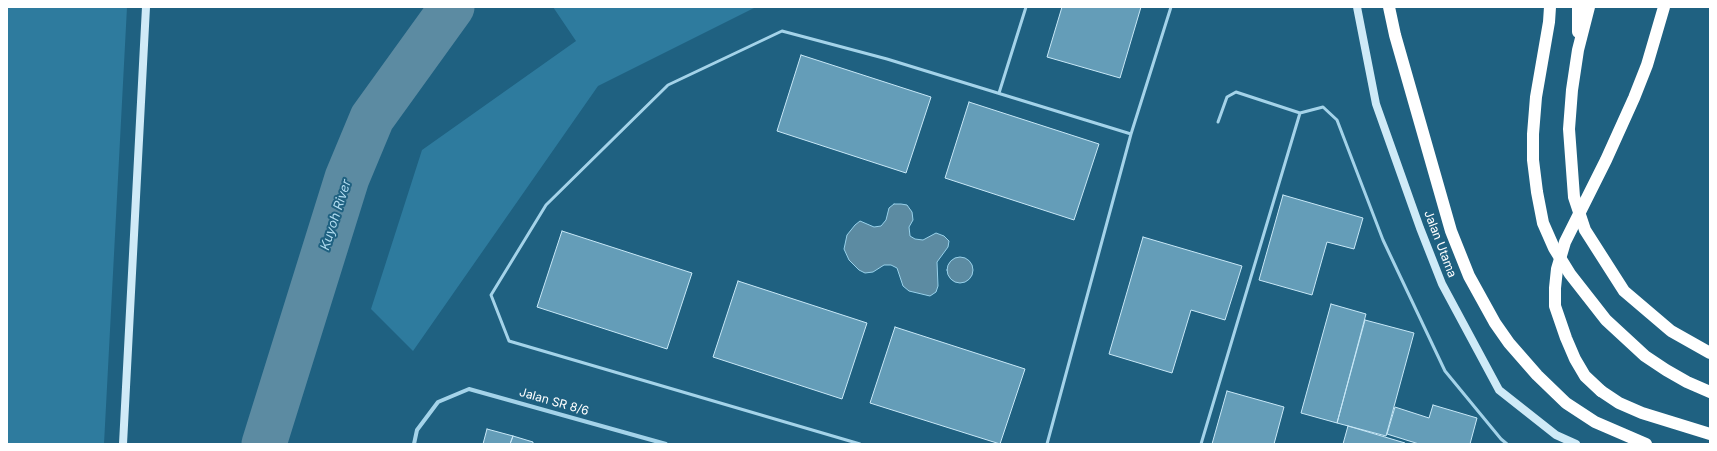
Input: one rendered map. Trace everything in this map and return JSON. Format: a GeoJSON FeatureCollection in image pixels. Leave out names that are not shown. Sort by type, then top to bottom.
{"type":"FeatureCollection","features":[{"type":"Feature","properties":{"kind":"highway"},"geometry":{"type":"LineString","coordinates":[[1389,7],[1395,35],[1451,231],[1469,276],[1495,323],[1509,343],[1537,375],[1566,403],[1595,422],[1646,444]]}},
{"type":"Feature","properties":{"kind":"highway"},"geometry":{"type":"LineString","coordinates":[[1550,7],[1549,22],[1536,97],[1533,134],[1533,160],[1543,223],[1554,248],[1570,274],[1606,320],[1641,352],[1661,367],[1687,382],[1710,392]]}},
{"type":"Feature","properties":{"kind":"highway"},"geometry":{"type":"LineString","coordinates":[[1578,7],[1578,50]]}},
{"type":"Feature","properties":{"kind":"highway"},"geometry":{"type":"LineString","coordinates":[[1589,7],[1578,50],[1572,90],[1569,129],[1574,197],[1585,230],[1624,291],[1671,332],[1710,353]]}},
{"type":"Feature","properties":{"kind":"highway"},"geometry":{"type":"LineString","coordinates":[[1664,7],[1647,65],[1634,98],[1606,160],[1565,242],[1557,269],[1555,306],[1574,359],[1585,376],[1601,391],[1619,403],[1642,413],[1710,434]]}},
{"type":"Feature","properties":{"kind":"street"},"geometry":{"type":"LineString","coordinates":[[123,444],[146,7]]}},
{"type":"Feature","properties":{"kind":"street","name":"Jalan Utama"},"geometry":{"type":"LineString","coordinates":[[1357,7],[1376,104],[1420,228],[1442,284],[1498,390],[1556,435],[1576,444]]}},
{"type":"Feature","properties":{"kind":"street","name":"Jalan SR 8/6"},"geometry":{"type":"LineString","coordinates":[[414,444],[417,430],[438,402],[469,389],[666,444]]}},
{"type":"Feature","properties":{"kind":"lane"},"geometry":{"type":"LineString","coordinates":[[999,93],[1026,7]]}},
{"type":"Feature","properties":{"kind":"lane"},"geometry":{"type":"LineString","coordinates":[[1047,444],[1132,134],[1170,7]]}},
{"type":"Feature","properties":{"kind":"lane"},"geometry":{"type":"LineString","coordinates":[[860,444],[509,341],[491,295],[546,205],[668,85],[782,31],[887,60],[1132,134]]}},
{"type":"Feature","properties":{"kind":"lane"},"geometry":{"type":"LineString","coordinates":[[1218,122],[1227,97],[1236,92],[1300,113],[1323,107],[1337,120],[1383,240],[1445,371],[1501,439],[1507,444]]}},
{"type":"Feature","properties":{"kind":"lane"},"geometry":{"type":"LineString","coordinates":[[1201,444],[1300,113]]}},
{"type":"Feature","properties":{"kind":"shaded area"},"geometry":{"type":"Polygon","coordinates":[[[7,7],[127,7],[104,444],[7,444],[7,7]]]}},
{"type":"Feature","properties":{"kind":"shaded area"},"geometry":{"type":"Polygon","coordinates":[[[553,7],[756,7],[598,86],[413,351],[371,309],[422,150],[576,41],[553,7]]]}},
{"type":"Feature","properties":{"kind":"shaded area"},"geometry":{"type":"Polygon","coordinates":[[[894,204],[907,205],[912,212],[913,220],[909,227],[910,236],[915,239],[923,240],[936,233],[944,236],[949,241],[948,247],[937,262],[938,286],[936,292],[930,296],[909,291],[903,286],[897,268],[891,265],[884,265],[873,272],[865,273],[859,270],[849,260],[844,249],[847,235],[855,225],[860,221],[874,227],[881,226],[886,220],[889,208],[894,204]]]}},
{"type":"Feature","properties":{"kind":"shaded area"},"geometry":{"type":"Polygon","coordinates":[[[960,257],[969,261],[973,270],[969,279],[960,283],[951,279],[947,270],[951,261],[960,257]]]}},
{"type":"Feature","properties":{"kind":"building"},"geometry":{"type":"Polygon","coordinates":[[[1062,7],[1141,7],[1120,78],[1047,57],[1062,7]]]}},
{"type":"Feature","properties":{"kind":"building"},"geometry":{"type":"Polygon","coordinates":[[[801,55],[931,97],[906,173],[777,131],[801,55]]]}},
{"type":"Feature","properties":{"kind":"building"},"geometry":{"type":"Polygon","coordinates":[[[969,102],[1099,144],[1074,220],[945,178],[969,102]]]}},
{"type":"Feature","properties":{"kind":"building"},"geometry":{"type":"Polygon","coordinates":[[[1283,195],[1363,218],[1354,249],[1327,242],[1312,295],[1259,280],[1283,195]]]}},
{"type":"Feature","properties":{"kind":"building"},"geometry":{"type":"Polygon","coordinates":[[[562,231],[692,273],[667,349],[537,307],[562,231]]]}},
{"type":"Feature","properties":{"kind":"building"},"geometry":{"type":"Polygon","coordinates":[[[1143,237],[1242,266],[1225,320],[1191,310],[1172,373],[1109,354],[1143,237]]]}},
{"type":"Feature","properties":{"kind":"building"},"geometry":{"type":"Polygon","coordinates":[[[738,281],[867,323],[842,399],[713,357],[738,281]]]}},
{"type":"Feature","properties":{"kind":"building"},"geometry":{"type":"Polygon","coordinates":[[[1331,304],[1366,314],[1337,423],[1301,413],[1331,304]]]}},
{"type":"Feature","properties":{"kind":"building"},"geometry":{"type":"Polygon","coordinates":[[[1365,320],[1414,333],[1386,436],[1337,423],[1365,320]]]}},
{"type":"Feature","properties":{"kind":"building"},"geometry":{"type":"Polygon","coordinates":[[[895,327],[1025,369],[1000,444],[870,403],[895,327]]]}},
{"type":"Feature","properties":{"kind":"building"},"geometry":{"type":"Polygon","coordinates":[[[1227,391],[1284,407],[1274,444],[1212,444],[1227,391]]]}},
{"type":"Feature","properties":{"kind":"building"},"geometry":{"type":"Polygon","coordinates":[[[1433,405],[1477,418],[1470,444],[1419,444],[1387,434],[1395,407],[1429,418],[1433,405]]]}},
{"type":"Feature","properties":{"kind":"building"},"geometry":{"type":"Polygon","coordinates":[[[1348,426],[1405,443],[1405,444],[1343,444],[1348,426]]]}},
{"type":"Feature","properties":{"kind":"building"},"geometry":{"type":"Polygon","coordinates":[[[487,429],[513,436],[510,444],[483,444],[487,429]]]}},
{"type":"Feature","properties":{"kind":"building"},"geometry":{"type":"Polygon","coordinates":[[[513,436],[533,442],[533,444],[510,444],[513,436]]]}},
{"type":"Feature","properties":{"kind":"waterway","name":"Kuyoh River"},"geometry":{"type":"LineString","coordinates":[[264,444],[347,178],[372,118],[452,7]]}}]}
